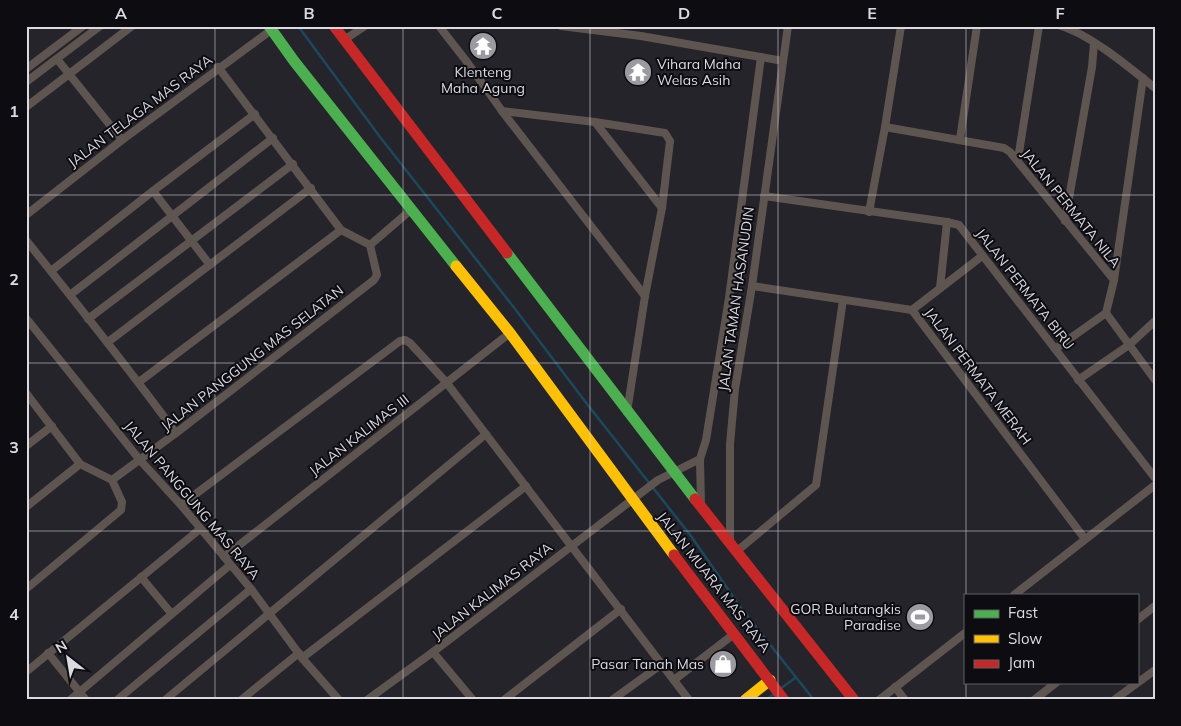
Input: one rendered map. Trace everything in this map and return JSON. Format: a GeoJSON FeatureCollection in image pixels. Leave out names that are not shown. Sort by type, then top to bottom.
{"type":"FeatureCollection","features":[{"type":"Feature","properties":{"kind":"street"},"geometry":{"type":"LineString","coordinates":[[26,69],[83,26]]}},
{"type":"Feature","properties":{"kind":"street"},"geometry":{"type":"LineString","coordinates":[[26,82],[100,26]]}},
{"type":"Feature","properties":{"kind":"street"},"geometry":{"type":"LineString","coordinates":[[26,107],[132,26]]}},
{"type":"Feature","properties":{"kind":"street"},"geometry":{"type":"LineString","coordinates":[[334,26],[674,473],[854,700]]}},
{"type":"Feature","properties":{"kind":"street"},"geometry":{"type":"LineString","coordinates":[[344,40],[365,26]]}},
{"type":"Feature","properties":{"kind":"street"},"geometry":{"type":"LineString","coordinates":[[439,26],[645,296]]}},
{"type":"Feature","properties":{"kind":"street"},"geometry":{"type":"LineString","coordinates":[[561,26],[641,36],[783,61]]}},
{"type":"Feature","properties":{"kind":"street"},"geometry":{"type":"LineString","coordinates":[[641,36],[644,26]]}},
{"type":"Feature","properties":{"kind":"street","name":"JALAN TAMAN HASANUDIN"},"geometry":{"type":"LineString","coordinates":[[733,547],[730,444],[735,389],[752,286],[788,26]]}},
{"type":"Feature","properties":{"kind":"street"},"geometry":{"type":"LineString","coordinates":[[869,212],[901,26]]}},
{"type":"Feature","properties":{"kind":"street"},"geometry":{"type":"LineString","coordinates":[[960,139],[977,26]]}},
{"type":"Feature","properties":{"kind":"street"},"geometry":{"type":"LineString","coordinates":[[1018,159],[1039,26]]}},
{"type":"Feature","properties":{"kind":"street"},"geometry":{"type":"LineString","coordinates":[[1062,26],[1072,29],[1094,43],[1155,88]]}},
{"type":"Feature","properties":{"kind":"street","name":"JALAN TELAGA MAS RAYA"},"geometry":{"type":"LineString","coordinates":[[26,215],[272,27]]}},
{"type":"Feature","properties":{"kind":"street","name":"JALAN MUARA MAS RAYA"},"geometry":{"type":"LineString","coordinates":[[272,27],[294,61],[510,333],[632,500],[784,700]]}},
{"type":"Feature","properties":{"kind":"street"},"geometry":{"type":"LineString","coordinates":[[1065,221],[1092,67],[1094,43]]}},
{"type":"Feature","properties":{"kind":"street","name":"JALAN TAMAN HASANUDIN"},"geometry":{"type":"LineString","coordinates":[[701,506],[700,459],[706,440],[729,298],[761,57]]}},
{"type":"Feature","properties":{"kind":"street"},"geometry":{"type":"LineString","coordinates":[[57,59],[122,140]]}},
{"type":"Feature","properties":{"kind":"street"},"geometry":{"type":"LineString","coordinates":[[218,67],[342,230],[370,245],[412,209]]}},
{"type":"Feature","properties":{"kind":"street"},"geometry":{"type":"LineString","coordinates":[[1114,280],[1143,78]]}},
{"type":"Feature","properties":{"kind":"street"},"geometry":{"type":"LineString","coordinates":[[502,111],[595,122],[665,133],[668,136],[670,141],[662,208],[645,296],[628,412]]}},
{"type":"Feature","properties":{"kind":"street"},"geometry":{"type":"LineString","coordinates":[[51,271],[255,114]]}},
{"type":"Feature","properties":{"kind":"street"},"geometry":{"type":"LineString","coordinates":[[595,122],[662,208]]}},
{"type":"Feature","properties":{"kind":"street","name":"JALAN PERMATA NILA"},"geometry":{"type":"LineString","coordinates":[[885,127],[1004,148],[1018,159],[1065,221],[1114,280],[1106,313]]}},
{"type":"Feature","properties":{"kind":"street"},"geometry":{"type":"LineString","coordinates":[[70,295],[273,138]]}},
{"type":"Feature","properties":{"kind":"street"},"geometry":{"type":"LineString","coordinates":[[88,319],[293,164]]}},
{"type":"Feature","properties":{"kind":"street"},"geometry":{"type":"LineString","coordinates":[[108,342],[311,188]]}},
{"type":"Feature","properties":{"kind":"street"},"geometry":{"type":"LineString","coordinates":[[153,191],[210,265]]}},
{"type":"Feature","properties":{"kind":"street","name":"JALAN PERMATA BIRU"},"geometry":{"type":"LineString","coordinates":[[764,196],[959,225],[1155,478]]}},
{"type":"Feature","properties":{"kind":"street"},"geometry":{"type":"LineString","coordinates":[[940,288],[947,222]]}},
{"type":"Feature","properties":{"kind":"street"},"geometry":{"type":"LineString","coordinates":[[139,382],[342,230]]}},
{"type":"Feature","properties":{"kind":"street"},"geometry":{"type":"LineString","coordinates":[[26,240],[108,342],[176,433]]}},
{"type":"Feature","properties":{"kind":"street","name":"JALAN PANGGUNG MAS SELATAN"},"geometry":{"type":"LineString","coordinates":[[112,480],[374,280],[377,275],[370,245]]}},
{"type":"Feature","properties":{"kind":"street"},"geometry":{"type":"LineString","coordinates":[[912,310],[982,256]]}},
{"type":"Feature","properties":{"kind":"street","name":"JALAN PERMATA MERAH"},"geometry":{"type":"LineString","coordinates":[[752,286],[912,310],[1085,539]]}},
{"type":"Feature","properties":{"kind":"street"},"geometry":{"type":"LineString","coordinates":[[733,547],[816,485],[842,300]]}},
{"type":"Feature","properties":{"kind":"street"},"geometry":{"type":"LineString","coordinates":[[1055,349],[1106,313],[1155,380]]}},
{"type":"Feature","properties":{"kind":"street","name":"JALAN PANGGUNG MAS RAYA"},"geometry":{"type":"LineString","coordinates":[[26,318],[140,459],[251,589],[300,655],[338,700]]}},
{"type":"Feature","properties":{"kind":"street"},"geometry":{"type":"LineString","coordinates":[[1078,380],[1129,345],[1155,320]]}},
{"type":"Feature","properties":{"kind":"street","name":"JALAN KALIMAS III"},"geometry":{"type":"LineString","coordinates":[[224,557],[510,333]]}},
{"type":"Feature","properties":{"kind":"street"},"geometry":{"type":"LineString","coordinates":[[181,505],[400,340],[405,340],[446,382],[689,700]]}},
{"type":"Feature","properties":{"kind":"street"},"geometry":{"type":"LineString","coordinates":[[26,393],[29,404],[52,426],[80,464],[112,480],[122,502],[121,510],[26,589]]}},
{"type":"Feature","properties":{"kind":"street"},"geometry":{"type":"LineString","coordinates":[[26,446],[52,426]]}},
{"type":"Feature","properties":{"kind":"street"},"geometry":{"type":"LineString","coordinates":[[164,700],[486,434]]}},
{"type":"Feature","properties":{"kind":"street","name":"JALAN KALIMAS RAYA"},"geometry":{"type":"LineString","coordinates":[[366,700],[433,652],[658,480],[700,459]]}},
{"type":"Feature","properties":{"kind":"street"},"geometry":{"type":"LineString","coordinates":[[26,506],[80,464]]}},
{"type":"Feature","properties":{"kind":"street"},"geometry":{"type":"LineString","coordinates":[[241,700],[526,486]]}},
{"type":"Feature","properties":{"kind":"street"},"geometry":{"type":"LineString","coordinates":[[1015,594],[1155,486]]}},
{"type":"Feature","properties":{"kind":"street"},"geometry":{"type":"LineString","coordinates":[[26,672],[200,529]]}},
{"type":"Feature","properties":{"kind":"street"},"geometry":{"type":"LineString","coordinates":[[70,700],[230,565]]}},
{"type":"Feature","properties":{"kind":"street"},"geometry":{"type":"LineString","coordinates":[[141,577],[171,613]]}},
{"type":"Feature","properties":{"kind":"street"},"geometry":{"type":"LineString","coordinates":[[117,700],[251,589]]}},
{"type":"Feature","properties":{"kind":"street"},"geometry":{"type":"LineString","coordinates":[[1138,619],[1155,606]]}},
{"type":"Feature","properties":{"kind":"street"},"geometry":{"type":"LineString","coordinates":[[504,700],[621,609]]}},
{"type":"Feature","properties":{"kind":"street"},"geometry":{"type":"LineString","coordinates":[[674,680],[734,634]]}},
{"type":"Feature","properties":{"kind":"street"},"geometry":{"type":"LineString","coordinates":[[879,700],[964,634]]}},
{"type":"Feature","properties":{"kind":"street"},"geometry":{"type":"LineString","coordinates":[[433,652],[472,700]]}},
{"type":"Feature","properties":{"kind":"street"},"geometry":{"type":"LineString","coordinates":[[48,653],[86,700]]}},
{"type":"Feature","properties":{"kind":"street"},"geometry":{"type":"LineString","coordinates":[[612,700],[662,664]]}},
{"type":"Feature","properties":{"kind":"street"},"geometry":{"type":"LineString","coordinates":[[1138,682],[1155,670]]}},
{"type":"Feature","properties":{"kind":"street"},"geometry":{"type":"LineString","coordinates":[[745,700],[771,681]]}},
{"type":"Feature","properties":{"kind":"street"},"geometry":{"type":"LineString","coordinates":[[1034,700],[1054,684]]}},
{"type":"Feature","properties":{"kind":"street"},"geometry":{"type":"LineString","coordinates":[[1114,700],[1136,684]]}},
{"type":"Feature","properties":{"kind":"street"},"geometry":{"type":"LineString","coordinates":[[895,687],[905,700]]}},
{"type":"Feature","properties":{"kind":"waterway"},"geometry":{"type":"LineString","coordinates":[[298,26],[380,137],[691,536],[741,608],[814,700]]}},
{"type":"Feature","properties":{"kind":"waterway"},"geometry":{"type":"LineString","coordinates":[[780,689],[795,678]]}},
{"type":"Feature","properties":{"kind":"waterway"},"geometry":{"type":"LineString","coordinates":[[766,700],[774,694]]}},
{"type":"Feature","properties":{"kind":"traffic: fast"},"geometry":{"type":"LineString","coordinates":[[269,26],[294,61],[456,266]]}},
{"type":"Feature","properties":{"kind":"traffic: fast"},"geometry":{"type":"LineString","coordinates":[[507,253],[695,499]]}},
{"type":"Feature","properties":{"kind":"traffic: slow"},"geometry":{"type":"LineString","coordinates":[[456,266],[510,333],[674,555]]}},
{"type":"Feature","properties":{"kind":"traffic: slow"},"geometry":{"type":"LineString","coordinates":[[745,700],[770,680]]}},
{"type":"Feature","properties":{"kind":"traffic: jam"},"geometry":{"type":"LineString","coordinates":[[334,26],[507,253]]}},
{"type":"Feature","properties":{"kind":"traffic: jam"},"geometry":{"type":"LineString","coordinates":[[695,499],[854,700]]}},
{"type":"Feature","properties":{"kind":"traffic: jam"},"geometry":{"type":"LineString","coordinates":[[674,555],[784,700]]}},
{"type":"Feature","properties":{"kind":"place","name":"Klenteng Maha Agung"},"geometry":{"type":"Point","coordinates":[483,46]}},
{"type":"Feature","properties":{"kind":"place","name":"Vihara Maha Welas Asih"},"geometry":{"type":"Point","coordinates":[638,72]}},
{"type":"Feature","properties":{"kind":"place","name":"GOR Bulutangkis Paradise"},"geometry":{"type":"Point","coordinates":[920,617]}},
{"type":"Feature","properties":{"kind":"place","name":"Pasar Tanah Mas"},"geometry":{"type":"Point","coordinates":[723,664]}}]}
